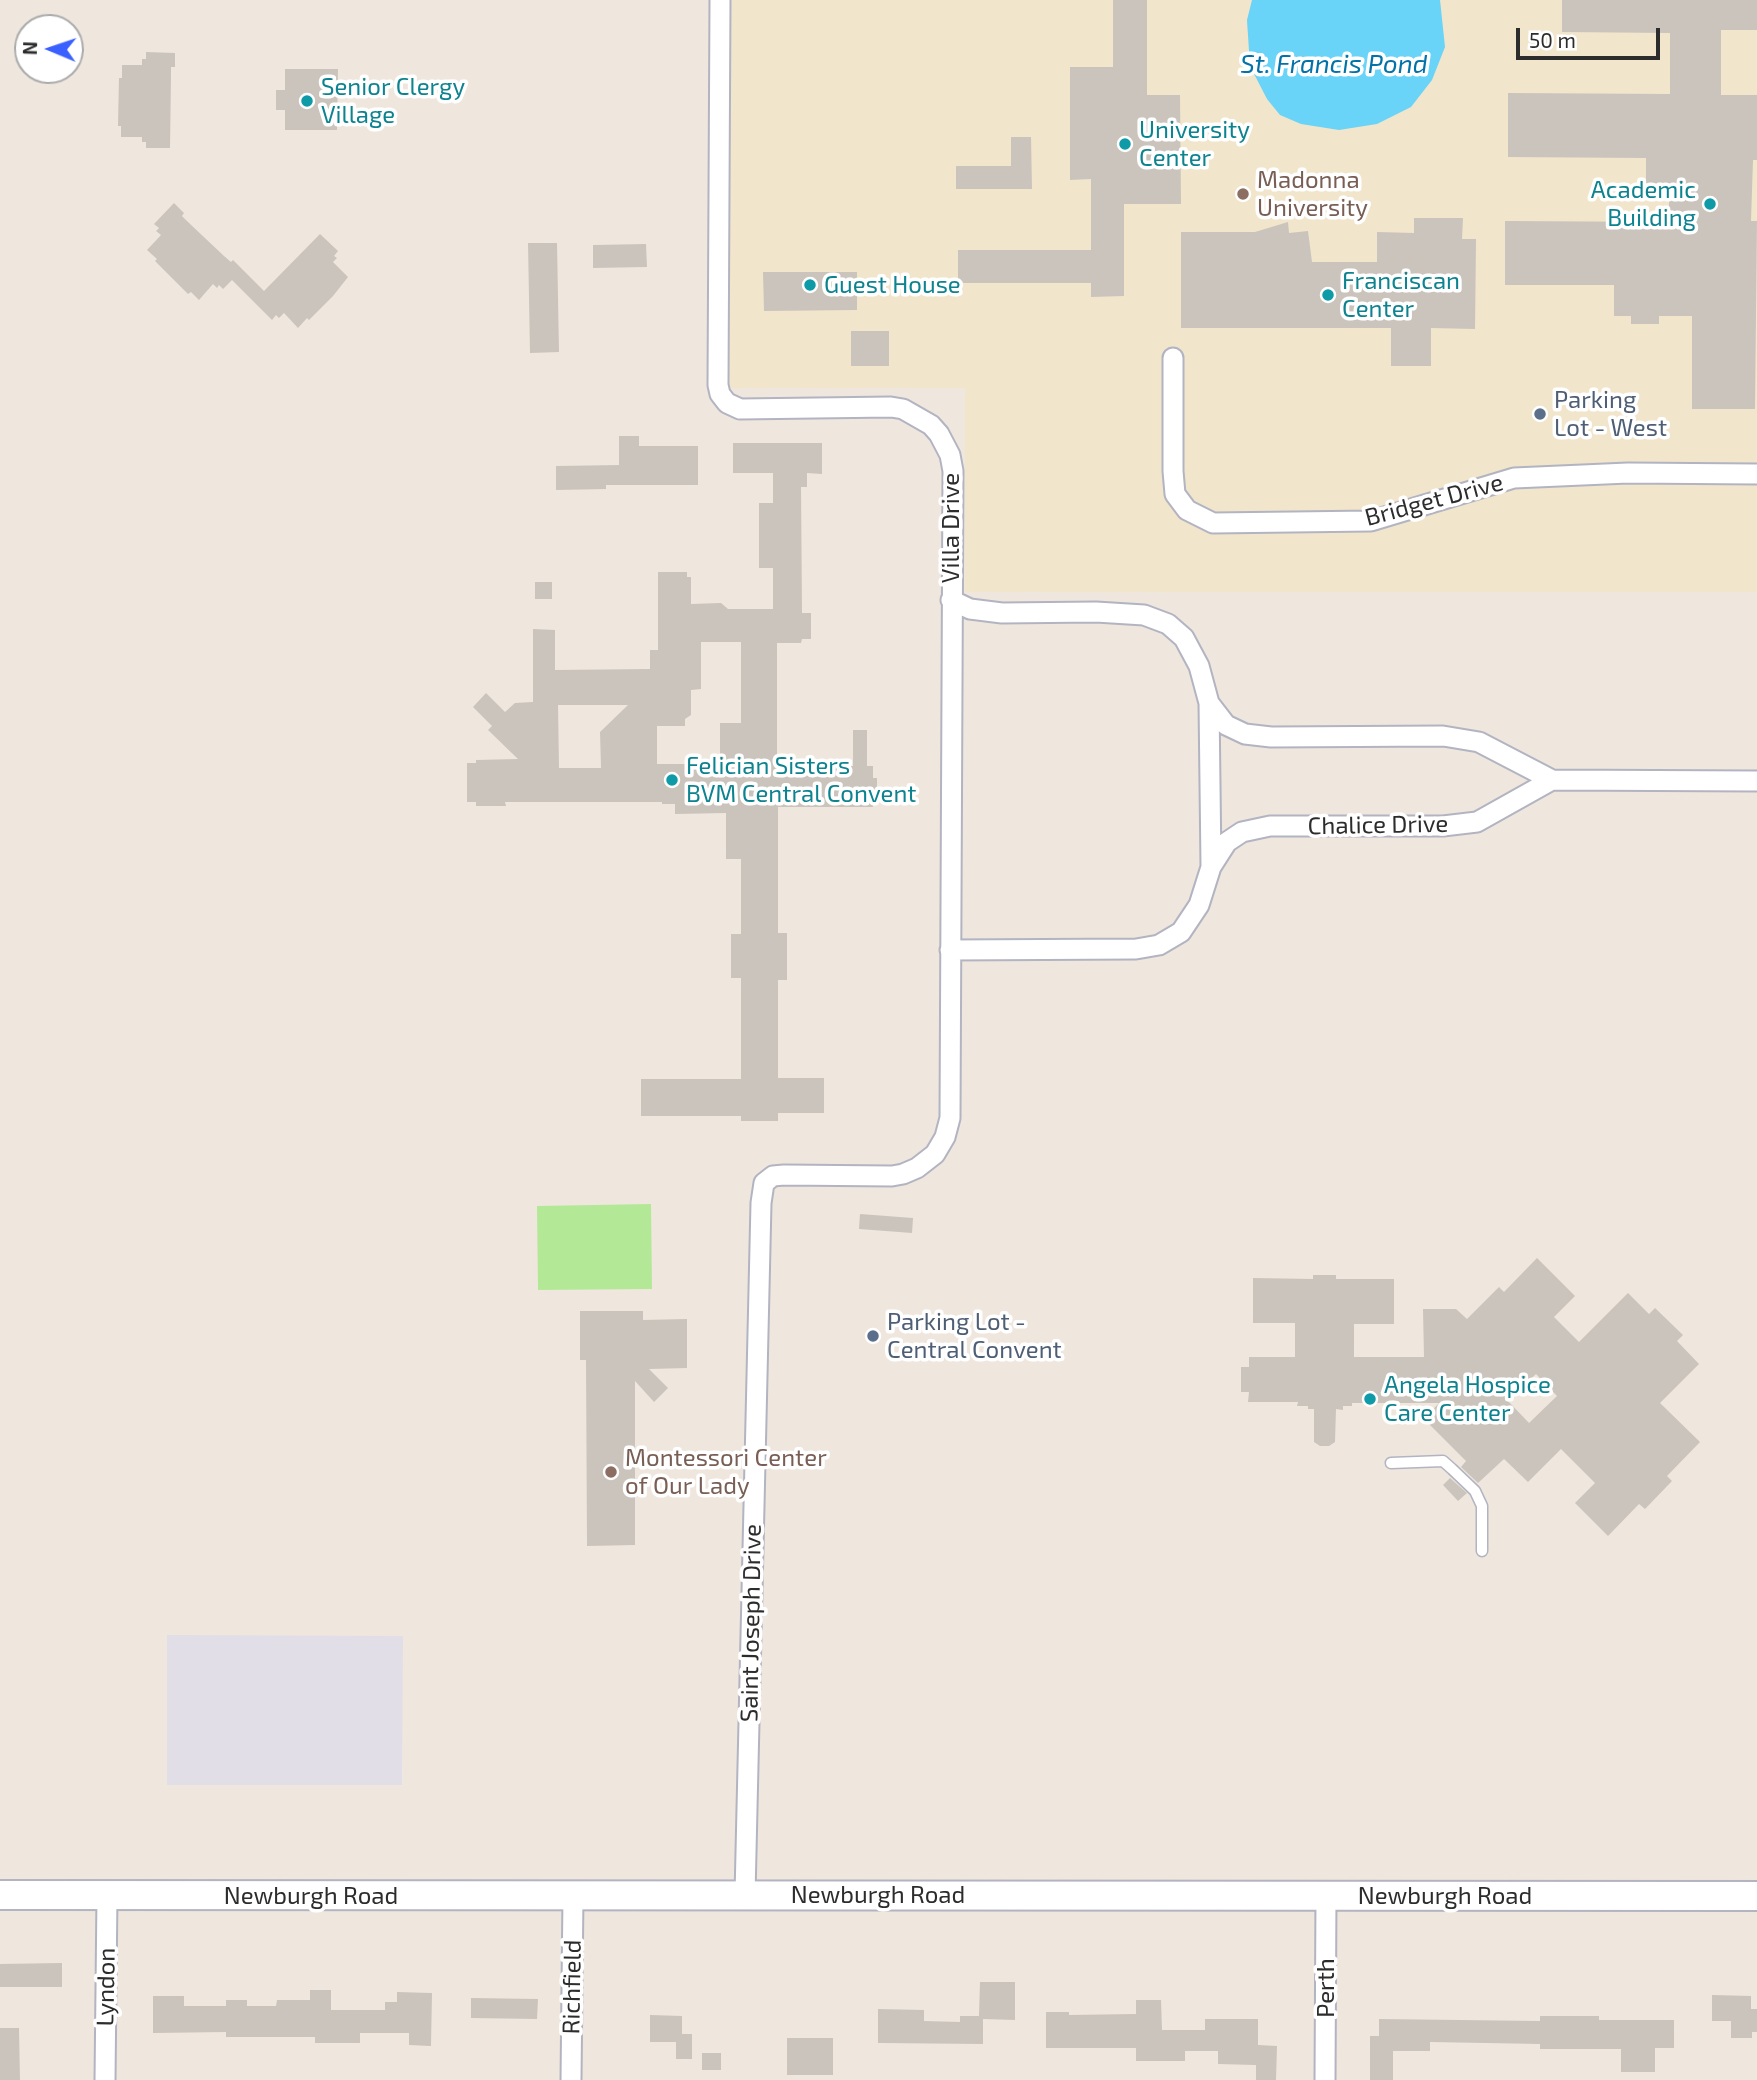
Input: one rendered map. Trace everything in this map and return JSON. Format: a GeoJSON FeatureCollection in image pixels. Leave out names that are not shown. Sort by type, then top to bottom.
{"type":"FeatureCollection","features":[{"type":"Feature","properties":{"kind":"main road","name":"Newburgh Road"},"geometry":{"type":"LineString","coordinates":[[0,1895],[1757,1896]]}},
{"type":"Feature","properties":{"kind":"street","name":"Villa Drive"},"geometry":{"type":"LineString","coordinates":[[720,0],[720,394],[727,403],[740,408],[891,407],[914,414],[930,425],[945,444],[953,471],[950,1118],[945,1137],[927,1162],[892,1177],[784,1175],[773,1176],[764,1183]]}},
{"type":"Feature","properties":{"kind":"street","name":"Bridget Drive"},"geometry":{"type":"LineString","coordinates":[[1173,358],[1175,494],[1186,510],[1213,523],[1371,521],[1514,478],[1628,473],[1757,474]]}},
{"type":"Feature","properties":{"kind":"street","name":"Chalice Drive"},"geometry":{"type":"LineString","coordinates":[[951,600],[970,610],[1002,613],[1096,612],[1144,615],[1168,624],[1184,638],[1199,666],[1209,703],[1211,867]]}},
{"type":"Feature","properties":{"kind":"street","name":"Chalice Drive"},"geometry":{"type":"LineString","coordinates":[[1209,703],[1226,725],[1245,734],[1271,737],[1443,736],[1479,742],[1552,780],[1757,780]]}},
{"type":"Feature","properties":{"kind":"street","name":"Chalice Drive"},"geometry":{"type":"LineString","coordinates":[[950,950],[1136,949],[1158,945],[1181,932],[1199,905],[1211,867],[1227,842],[1242,832],[1270,826],[1443,826],[1477,822],[1552,780]]}},
{"type":"Feature","properties":{"kind":"street","name":"Saint Joseph Drive"},"geometry":{"type":"LineString","coordinates":[[745,1895],[760,1216],[764,1183]]}},
{"type":"Feature","properties":{"kind":"street","name":"Lyndon"},"geometry":{"type":"LineString","coordinates":[[105,2080],[107,1895]]}},
{"type":"Feature","properties":{"kind":"street","name":"Richfield"},"geometry":{"type":"LineString","coordinates":[[571,2080],[573,1895]]}},
{"type":"Feature","properties":{"kind":"street","name":"Perth"},"geometry":{"type":"LineString","coordinates":[[1325,2080],[1326,1895]]}},
{"type":"Feature","properties":{"kind":"lane"},"geometry":{"type":"LineString","coordinates":[[1391,1463],[1443,1461],[1475,1491],[1482,1506],[1482,1552]]}},
{"type":"Feature","properties":{"kind":"shaded area","name":"Madonna University"},"geometry":{"type":"Polygon","coordinates":[[[730,0],[1757,0],[1757,592],[965,592],[965,388],[729,388],[730,0]]]}},
{"type":"Feature","properties":{"kind":"shaded area"},"geometry":{"type":"Polygon","coordinates":[[[167,1635],[403,1636],[402,1785],[167,1785],[167,1635]]]}},
{"type":"Feature","properties":{"kind":"green space"},"geometry":{"type":"Polygon","coordinates":[[[651,1204],[652,1289],[538,1290],[537,1206],[651,1204]]]}},
{"type":"Feature","properties":{"kind":"water","name":"St. Francis Pond"},"geometry":{"type":"Polygon","coordinates":[[[1252,0],[1440,0],[1445,47],[1432,80],[1411,107],[1377,124],[1339,130],[1301,124],[1280,115],[1267,99],[1250,66],[1247,20],[1252,0]]]}},
{"type":"Feature","properties":{"kind":"building","name":"University Center"},"geometry":{"type":"Polygon","coordinates":[[[1113,0],[1147,0],[1147,95],[1180,95],[1181,204],[1124,204],[1124,296],[1091,297],[1091,283],[958,283],[958,250],[1091,250],[1091,179],[1070,180],[1070,67],[1113,67],[1113,0]]]}},
{"type":"Feature","properties":{"kind":"building","name":"Academic Building"},"geometry":{"type":"Polygon","coordinates":[[[1562,0],[1757,0],[1757,30],[1721,30],[1721,95],[1757,95],[1757,160],[1753,160],[1751,221],[1757,221],[1755,409],[1692,409],[1692,316],[1659,316],[1659,324],[1631,324],[1631,316],[1614,316],[1614,285],[1505,285],[1505,221],[1669,222],[1669,184],[1646,184],[1646,158],[1508,157],[1508,93],[1670,94],[1670,33],[1562,32],[1562,0]]]}},
{"type":"Feature","properties":{"kind":"building"},"geometry":{"type":"Polygon","coordinates":[[[146,52],[175,53],[175,67],[171,67],[170,148],[146,148],[142,137],[121,137],[121,126],[118,126],[119,78],[122,78],[122,65],[142,65],[146,52]]]}},
{"type":"Feature","properties":{"kind":"building","name":"Senior Clergy Village"},"geometry":{"type":"Polygon","coordinates":[[[285,69],[338,69],[337,130],[285,130],[285,110],[276,110],[276,90],[285,90],[285,69]]]}},
{"type":"Feature","properties":{"kind":"building"},"geometry":{"type":"Polygon","coordinates":[[[1011,137],[1031,137],[1032,189],[956,189],[956,166],[1011,166],[1011,137]]]}},
{"type":"Feature","properties":{"kind":"building"},"geometry":{"type":"Polygon","coordinates":[[[174,203],[184,213],[182,216],[188,222],[231,262],[233,260],[264,291],[320,234],[338,251],[333,262],[348,277],[333,296],[298,328],[284,313],[279,318],[276,315],[272,320],[232,280],[223,289],[213,284],[199,300],[191,292],[188,294],[147,250],[161,235],[154,224],[174,203]]]}},
{"type":"Feature","properties":{"kind":"building","name":"Franciscan Center"},"geometry":{"type":"Polygon","coordinates":[[[1414,218],[1463,218],[1462,239],[1476,239],[1475,329],[1431,328],[1431,366],[1391,366],[1391,328],[1181,328],[1181,232],[1255,232],[1288,222],[1289,233],[1308,231],[1312,262],[1377,262],[1377,232],[1414,233],[1414,218]]]}},
{"type":"Feature","properties":{"kind":"building"},"geometry":{"type":"Polygon","coordinates":[[[528,243],[557,243],[559,352],[530,353],[528,243]]]}},
{"type":"Feature","properties":{"kind":"building"},"geometry":{"type":"Polygon","coordinates":[[[646,244],[647,267],[593,268],[593,245],[646,244]]]}},
{"type":"Feature","properties":{"kind":"building","name":"Guest House"},"geometry":{"type":"Polygon","coordinates":[[[763,272],[857,272],[857,310],[764,311],[763,272]]]}},
{"type":"Feature","properties":{"kind":"building"},"geometry":{"type":"Polygon","coordinates":[[[851,331],[889,331],[889,366],[851,366],[851,331]]]}},
{"type":"Feature","properties":{"kind":"building"},"geometry":{"type":"Polygon","coordinates":[[[619,436],[639,436],[639,446],[698,446],[698,485],[606,485],[606,489],[556,490],[556,466],[619,465],[619,436]]]}},
{"type":"Feature","properties":{"kind":"building","name":"Felician Sisters BVM Central Convent"},"geometry":{"type":"Polygon","coordinates":[[[733,443],[822,443],[822,474],[807,473],[807,487],[801,487],[802,613],[811,613],[811,639],[802,639],[801,643],[777,643],[777,767],[853,766],[853,730],[867,730],[867,766],[873,766],[873,778],[877,778],[877,795],[873,795],[873,807],[778,807],[778,933],[787,933],[787,980],[778,980],[778,1078],[824,1078],[824,1113],[778,1113],[778,1121],[741,1121],[741,1116],[641,1116],[641,1079],[741,1079],[741,978],[731,978],[731,934],[741,934],[741,859],[726,859],[726,813],[675,814],[675,804],[662,802],[505,802],[506,806],[476,806],[476,802],[467,802],[467,763],[476,763],[476,760],[518,759],[488,730],[492,726],[473,707],[486,693],[505,712],[515,703],[533,702],[533,629],[555,630],[555,670],[650,669],[650,650],[658,650],[658,572],[687,572],[687,577],[691,577],[691,604],[721,603],[728,609],[773,609],[773,568],[759,568],[759,503],[773,503],[773,473],[733,473],[733,443]],[[701,642],[701,689],[691,690],[691,715],[685,719],[685,726],[657,726],[657,764],[720,764],[720,723],[741,723],[741,642],[701,642]],[[558,705],[559,768],[601,768],[600,732],[628,705],[558,705]]]}},
{"type":"Feature","properties":{"kind":"building"},"geometry":{"type":"Polygon","coordinates":[[[535,582],[552,582],[552,599],[535,599],[535,582]]]}},
{"type":"Feature","properties":{"kind":"building"},"geometry":{"type":"Polygon","coordinates":[[[860,1214],[913,1218],[912,1233],[859,1229],[860,1214]]]}},
{"type":"Feature","properties":{"kind":"building","name":"Angela Hospice Care Center"},"geometry":{"type":"Polygon","coordinates":[[[1537,1258],[1575,1296],[1554,1317],[1579,1342],[1628,1293],[1649,1314],[1655,1308],[1683,1335],[1677,1341],[1699,1364],[1660,1403],[1700,1442],[1667,1476],[1672,1481],[1645,1509],[1639,1504],[1608,1536],[1575,1503],[1595,1483],[1561,1449],[1528,1482],[1504,1459],[1478,1483],[1461,1467],[1466,1461],[1424,1419],[1439,1403],[1352,1403],[1352,1406],[1343,1406],[1343,1410],[1336,1409],[1335,1442],[1329,1446],[1320,1446],[1314,1442],[1314,1409],[1297,1406],[1298,1402],[1248,1402],[1249,1392],[1241,1392],[1241,1367],[1249,1367],[1249,1357],[1295,1357],[1295,1323],[1253,1323],[1253,1278],[1313,1279],[1313,1275],[1336,1275],[1336,1279],[1394,1279],[1394,1324],[1354,1324],[1354,1357],[1424,1357],[1423,1309],[1456,1309],[1467,1319],[1499,1287],[1504,1292],[1537,1258]],[[1536,1374],[1508,1401],[1529,1423],[1557,1396],[1536,1374]]]}},
{"type":"Feature","properties":{"kind":"building","name":"Montessori Center of Our Lady"},"geometry":{"type":"Polygon","coordinates":[[[580,1311],[643,1311],[643,1320],[687,1319],[687,1368],[649,1369],[668,1388],[654,1402],[635,1381],[635,1545],[587,1546],[586,1360],[580,1360],[580,1311]]]}},
{"type":"Feature","properties":{"kind":"building"},"geometry":{"type":"Polygon","coordinates":[[[1450,1478],[1467,1493],[1458,1501],[1443,1485],[1450,1478]]]}},
{"type":"Feature","properties":{"kind":"building"},"geometry":{"type":"Polygon","coordinates":[[[62,1963],[62,1987],[0,1987],[0,1964],[62,1963]]]}},
{"type":"Feature","properties":{"kind":"building"},"geometry":{"type":"Polygon","coordinates":[[[980,1982],[1015,1982],[1015,2020],[983,2019],[983,2044],[878,2043],[878,2009],[924,2010],[924,2021],[960,2022],[960,2016],[979,2016],[980,1982]]]}},
{"type":"Feature","properties":{"kind":"building"},"geometry":{"type":"Polygon","coordinates":[[[310,1990],[331,1990],[331,2010],[385,2010],[385,2002],[397,2002],[397,1992],[432,1993],[431,2046],[409,2045],[409,2033],[360,2033],[360,2043],[315,2043],[315,2037],[226,2037],[226,2032],[153,2033],[153,1996],[184,1996],[184,2006],[226,2006],[226,2000],[247,2000],[247,2006],[276,2006],[277,2000],[310,2000],[310,1990]]]}},
{"type":"Feature","properties":{"kind":"building"},"geometry":{"type":"Polygon","coordinates":[[[1712,1995],[1751,1996],[1751,2009],[1757,2009],[1757,2032],[1752,2032],[1752,2038],[1731,2038],[1731,2021],[1712,2021],[1712,1995]]]}},
{"type":"Feature","properties":{"kind":"building"},"geometry":{"type":"Polygon","coordinates":[[[471,1998],[538,1999],[537,2019],[471,2018],[471,1998]]]}},
{"type":"Feature","properties":{"kind":"building"},"geometry":{"type":"Polygon","coordinates":[[[1136,2000],[1161,2000],[1162,2030],[1205,2030],[1205,2019],[1258,2019],[1258,2045],[1277,2046],[1276,2080],[1256,2080],[1256,2065],[1218,2064],[1218,2051],[1185,2051],[1185,2061],[1136,2061],[1136,2048],[1046,2048],[1046,2012],[1069,2012],[1069,2015],[1136,2014],[1136,2000]]]}},
{"type":"Feature","properties":{"kind":"building"},"geometry":{"type":"Polygon","coordinates":[[[650,2015],[682,2016],[682,2034],[692,2034],[692,2059],[676,2059],[676,2042],[650,2042],[650,2015]]]}},
{"type":"Feature","properties":{"kind":"building"},"geometry":{"type":"Polygon","coordinates":[[[1540,2016],[1599,2016],[1599,2020],[1674,2020],[1674,2048],[1655,2048],[1655,2072],[1621,2072],[1621,2049],[1540,2049],[1540,2044],[1430,2042],[1430,2051],[1393,2051],[1393,2080],[1370,2080],[1370,2036],[1379,2036],[1379,2019],[1540,2021],[1540,2016]]]}},
{"type":"Feature","properties":{"kind":"building"},"geometry":{"type":"Polygon","coordinates":[[[0,2028],[19,2028],[20,2080],[0,2080],[0,2028]]]}},
{"type":"Feature","properties":{"kind":"building"},"geometry":{"type":"Polygon","coordinates":[[[787,2038],[833,2038],[833,2075],[787,2075],[787,2038]]]}},
{"type":"Feature","properties":{"kind":"building"},"geometry":{"type":"Polygon","coordinates":[[[702,2053],[721,2053],[721,2070],[702,2070],[702,2053]]]}},
{"type":"Feature","properties":{"kind":"place","name":"Senior Clergy Village"},"geometry":{"type":"Point","coordinates":[307,101]}},
{"type":"Feature","properties":{"kind":"place","name":"University Center"},"geometry":{"type":"Point","coordinates":[1125,144]}},
{"type":"Feature","properties":{"kind":"place","name":"Madonna University"},"geometry":{"type":"Point","coordinates":[1243,194]}},
{"type":"Feature","properties":{"kind":"place","name":"Academic Building"},"geometry":{"type":"Point","coordinates":[1710,204]}},
{"type":"Feature","properties":{"kind":"place","name":"Guest House"},"geometry":{"type":"Point","coordinates":[810,285]}},
{"type":"Feature","properties":{"kind":"place","name":"Franciscan Center"},"geometry":{"type":"Point","coordinates":[1328,295]}},
{"type":"Feature","properties":{"kind":"place","name":"Parking Lot - West"},"geometry":{"type":"Point","coordinates":[1540,414]}},
{"type":"Feature","properties":{"kind":"place","name":"Felician Sisters BVM Central Convent"},"geometry":{"type":"Point","coordinates":[672,780]}},
{"type":"Feature","properties":{"kind":"place","name":"Parking Lot - Central Convent"},"geometry":{"type":"Point","coordinates":[873,1336]}},
{"type":"Feature","properties":{"kind":"place","name":"Angela Hospice Care Center"},"geometry":{"type":"Point","coordinates":[1370,1399]}},
{"type":"Feature","properties":{"kind":"place","name":"Montessori Center of Our Lady"},"geometry":{"type":"Point","coordinates":[611,1472]}}]}
